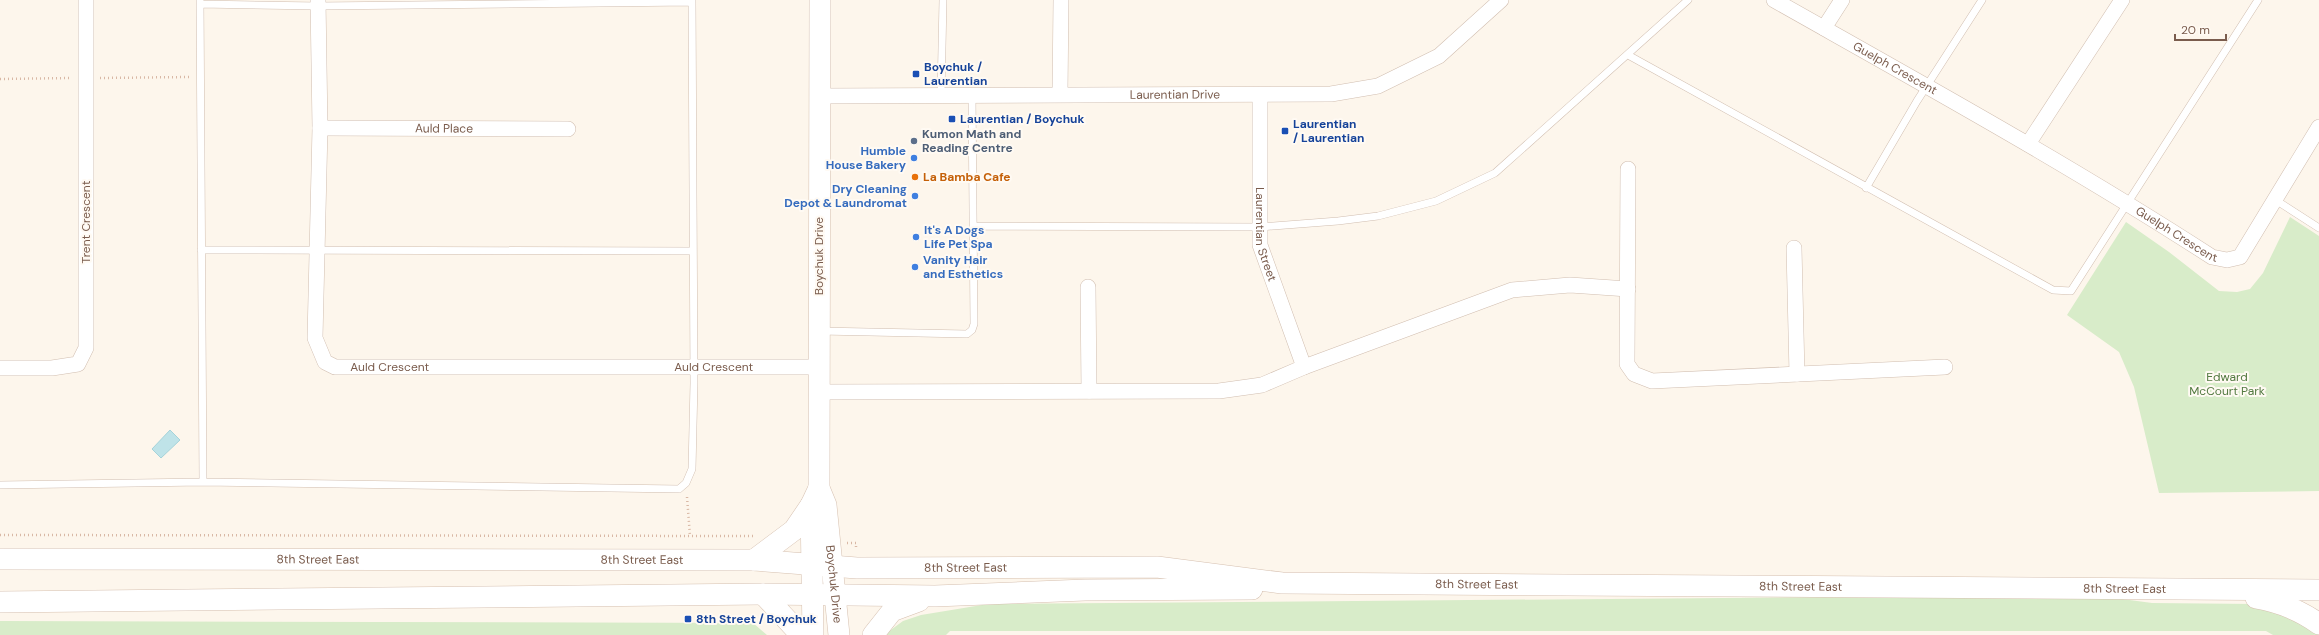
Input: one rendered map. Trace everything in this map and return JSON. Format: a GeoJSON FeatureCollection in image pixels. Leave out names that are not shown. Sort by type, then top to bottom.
{"type":"FeatureCollection","features":[{"type":"Feature","properties":{"kind":"main road","name":"Boychuk Drive"},"geometry":{"type":"LineString","coordinates":[[813,635],[811,565],[819,392],[820,0]]}},
{"type":"Feature","properties":{"kind":"main road","name":"Boychuk Drive"},"geometry":{"type":"LineString","coordinates":[[815,496],[826,505],[838,635]]}},
{"type":"Feature","properties":{"kind":"main road"},"geometry":{"type":"LineString","coordinates":[[754,560],[794,530],[815,496]]}},
{"type":"Feature","properties":{"kind":"main road","name":"8th Street East"},"geometry":{"type":"LineString","coordinates":[[0,559],[754,560],[857,568],[1157,567],[1282,583],[2319,590]]}},
{"type":"Feature","properties":{"kind":"main road","name":"8th Street East"},"geometry":{"type":"LineString","coordinates":[[0,602],[763,594],[935,596],[1085,590],[1245,590],[1282,583]]}},
{"type":"Feature","properties":{"kind":"main road"},"geometry":{"type":"LineString","coordinates":[[2184,589],[2269,600],[2289,606],[2309,616],[2319,624]]}},
{"type":"Feature","properties":{"kind":"main road"},"geometry":{"type":"LineString","coordinates":[[763,594],[801,635]]}},
{"type":"Feature","properties":{"kind":"main road"},"geometry":{"type":"LineString","coordinates":[[873,635],[892,611],[935,596]]}},
{"type":"Feature","properties":{"kind":"street","name":"Trent Crescent"},"geometry":{"type":"LineString","coordinates":[[0,368],[52,368],[78,364],[86,348],[86,0]]}},
{"type":"Feature","properties":{"kind":"street"},"geometry":{"type":"LineString","coordinates":[[1060,94],[1061,0]]}},
{"type":"Feature","properties":{"kind":"street","name":"Laurentian Drive"},"geometry":{"type":"LineString","coordinates":[[820,96],[1331,94],[1378,86],[1439,56],[1501,0]]}},
{"type":"Feature","properties":{"kind":"street","name":"Guelph Crescent"},"geometry":{"type":"LineString","coordinates":[[1774,0],[1927,85],[2028,144],[2128,203],[2212,257],[2227,260],[2240,257],[2274,198],[2319,128]]}},
{"type":"Feature","properties":{"kind":"street"},"geometry":{"type":"LineString","coordinates":[[1824,28],[1842,0]]}},
{"type":"Feature","properties":{"kind":"street"},"geometry":{"type":"LineString","coordinates":[[2028,144],[2122,0]]}},
{"type":"Feature","properties":{"kind":"street","name":"Auld Crescent"},"geometry":{"type":"LineString","coordinates":[[318,3],[320,128],[319,251],[316,338],[325,362],[335,367],[819,367]]}},
{"type":"Feature","properties":{"kind":"street","name":"Laurentian Street"},"geometry":{"type":"LineString","coordinates":[[1260,95],[1260,244],[1304,367]]}},
{"type":"Feature","properties":{"kind":"street","name":"Auld Place"},"geometry":{"type":"LineString","coordinates":[[320,128],[568,128]]}},
{"type":"Feature","properties":{"kind":"street"},"geometry":{"type":"LineString","coordinates":[[1628,169],[1627,364],[1634,374],[1652,381],[1945,367]]}},
{"type":"Feature","properties":{"kind":"street"},"geometry":{"type":"LineString","coordinates":[[1794,248],[1797,374]]}},
{"type":"Feature","properties":{"kind":"street"},"geometry":{"type":"LineString","coordinates":[[819,392],[1219,391],[1262,385],[1304,367],[1512,290],[1570,285],[1628,289]]}},
{"type":"Feature","properties":{"kind":"street"},"geometry":{"type":"LineString","coordinates":[[1088,287],[1089,391]]}},
{"type":"Feature","properties":{"kind":"lane"},"geometry":{"type":"LineString","coordinates":[[942,95],[943,0]]}},
{"type":"Feature","properties":{"kind":"lane"},"geometry":{"type":"LineString","coordinates":[[973,226],[1260,227],[1338,221],[1378,216],[1436,201],[1495,173],[1688,0]]}},
{"type":"Feature","properties":{"kind":"lane"},"geometry":{"type":"LineString","coordinates":[[1866,188],[1927,85],[1982,0]]}},
{"type":"Feature","properties":{"kind":"lane"},"geometry":{"type":"LineString","coordinates":[[1628,55],[1866,188],[2053,290],[2071,292],[2258,0]]}},
{"type":"Feature","properties":{"kind":"lane"},"geometry":{"type":"LineString","coordinates":[[0,485],[203,482],[679,489],[686,483],[692,469],[694,366],[692,1],[318,3],[200,2],[203,482]]}},
{"type":"Feature","properties":{"kind":"lane"},"geometry":{"type":"LineString","coordinates":[[818,331],[967,334],[972,330],[974,324],[972,95]]}},
{"type":"Feature","properties":{"kind":"lane"},"geometry":{"type":"LineString","coordinates":[[2274,198],[2319,228]]}},
{"type":"Feature","properties":{"kind":"lane"},"geometry":{"type":"LineString","coordinates":[[201,250],[693,251]]}},
{"type":"Feature","properties":{"kind":"path"},"geometry":{"type":"LineString","coordinates":[[686,483],[690,536]]}},
{"type":"Feature","properties":{"kind":"path"},"geometry":{"type":"LineString","coordinates":[[0,535],[758,536]]}},
{"type":"Feature","properties":{"kind":"path"},"geometry":{"type":"LineString","coordinates":[[829,544],[856,543],[857,568]]}},
{"type":"Feature","properties":{"kind":"green space","name":"Edward McCourt Park"},"geometry":{"type":"Polygon","coordinates":[[[2290,217],[2319,236],[2319,491],[2159,493],[2134,387],[2119,352],[2067,315],[2126,222],[2169,252],[2219,291],[2237,292],[2250,289],[2263,273],[2290,217]]]}},
{"type":"Feature","properties":{"kind":"green space"},"geometry":{"type":"Polygon","coordinates":[[[2092,595],[2152,603],[2255,604],[2316,630],[2319,635],[2273,635],[2266,631],[950,631],[946,635],[884,635],[903,621],[921,615],[988,604],[2092,595]]]}},
{"type":"Feature","properties":{"kind":"green space"},"geometry":{"type":"Polygon","coordinates":[[[0,621],[753,623],[767,635],[0,635],[0,621]]]}},
{"type":"Feature","properties":{"kind":"water"},"geometry":{"type":"Polygon","coordinates":[[[170,430],[180,440],[161,458],[152,449],[170,430]]]}},
{"type":"Feature","properties":{"kind":"place","name":"Boychuk / Laurentian"},"geometry":{"type":"Point","coordinates":[916,74]}},
{"type":"Feature","properties":{"kind":"place","name":"Laurentian / Boychuk"},"geometry":{"type":"Point","coordinates":[952,119]}},
{"type":"Feature","properties":{"kind":"place","name":"Laurentian / Laurentian"},"geometry":{"type":"Point","coordinates":[1285,131]}},
{"type":"Feature","properties":{"kind":"place","name":"Kumon Math and Reading Centre"},"geometry":{"type":"Point","coordinates":[914,141]}},
{"type":"Feature","properties":{"kind":"place","name":"Humble House Bakery"},"geometry":{"type":"Point","coordinates":[914,158]}},
{"type":"Feature","properties":{"kind":"place","name":"La Bamba Cafe"},"geometry":{"type":"Point","coordinates":[915,177]}},
{"type":"Feature","properties":{"kind":"place","name":"Dry Cleaning Depot & Laundromat"},"geometry":{"type":"Point","coordinates":[915,196]}},
{"type":"Feature","properties":{"kind":"place","name":"It's A Dogs Life Pet Spa"},"geometry":{"type":"Point","coordinates":[916,237]}},
{"type":"Feature","properties":{"kind":"place","name":"Vanity Hair and Esthetics"},"geometry":{"type":"Point","coordinates":[915,267]}},
{"type":"Feature","properties":{"kind":"place","name":"8th Street / Boychuk"},"geometry":{"type":"Point","coordinates":[688,619]}}]}
